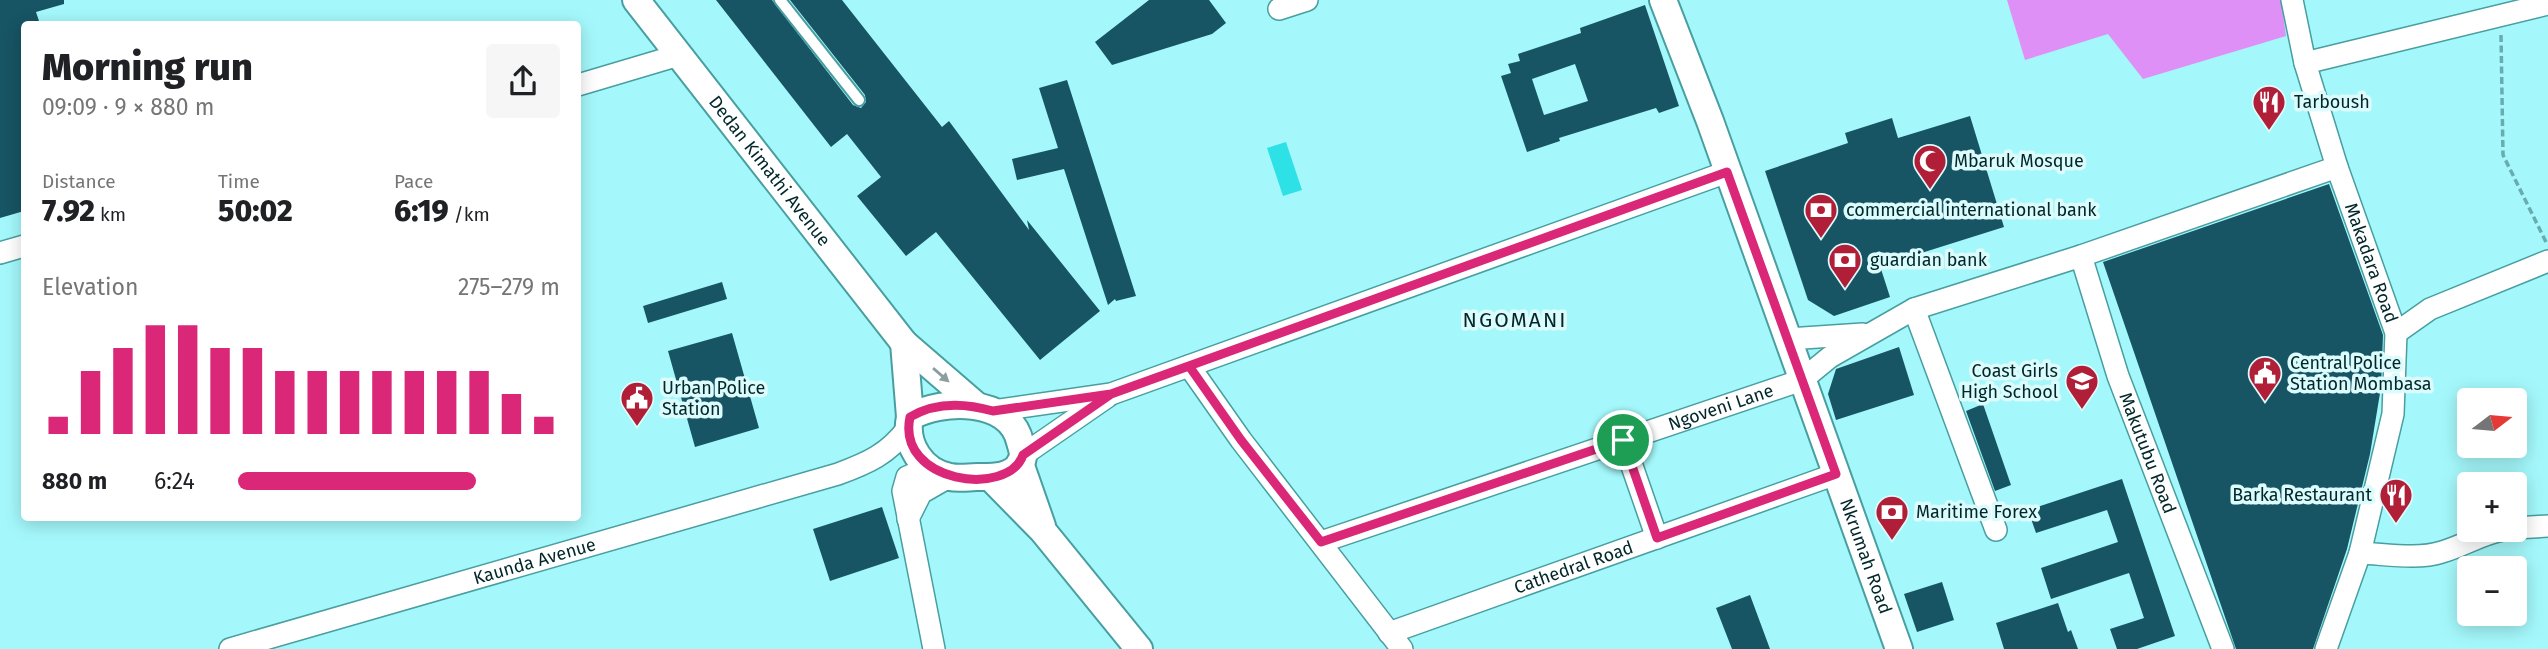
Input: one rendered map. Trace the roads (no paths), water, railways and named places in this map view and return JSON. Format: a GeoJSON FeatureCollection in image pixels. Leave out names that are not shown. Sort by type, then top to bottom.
{"type":"FeatureCollection","features":[{"type":"Feature","properties":{"kind":"street","name":"Dedan Kimathi Avenue"},"geometry":{"type":"LineString","coordinates":[[636,0],[904,343],[985,408]]}},
{"type":"Feature","properties":{"kind":"street"},"geometry":{"type":"LineString","coordinates":[[1279,9],[1307,0]]}},
{"type":"Feature","properties":{"kind":"street","name":"Nkrumah Road"},"geometry":{"type":"LineString","coordinates":[[1664,0],[1899,649]]}},
{"type":"Feature","properties":{"kind":"street","name":"Nkrumah Road"},"geometry":{"type":"LineString","coordinates":[[1675,0],[1676,28]]}},
{"type":"Feature","properties":{"kind":"street","name":"Makadara Road"},"geometry":{"type":"LineString","coordinates":[[2292,0],[2305,63],[2337,167],[2396,333],[2393,414],[2360,553],[2326,649]]}},
{"type":"Feature","properties":{"kind":"street"},"geometry":{"type":"LineString","coordinates":[[2305,63],[2548,4]]}},
{"type":"Feature","properties":{"kind":"street"},"geometry":{"type":"LineString","coordinates":[[581,84],[679,55]]}},
{"type":"Feature","properties":{"kind":"street"},"geometry":{"type":"LineString","coordinates":[[1802,380],[1830,357],[1866,334],[1914,309],[2081,256],[2337,167]]}},
{"type":"Feature","properties":{"kind":"street"},"geometry":{"type":"LineString","coordinates":[[838,474],[870,463],[893,449],[909,423],[936,405],[985,408],[1111,394],[1727,172]]}},
{"type":"Feature","properties":{"kind":"street"},"geometry":{"type":"LineString","coordinates":[[0,253],[21,247]]}},
{"type":"Feature","properties":{"kind":"street","name":"Makutubu Road"},"geometry":{"type":"LineString","coordinates":[[2081,256],[2118,376],[2223,649]]}},
{"type":"Feature","properties":{"kind":"street"},"geometry":{"type":"LineString","coordinates":[[2396,333],[2430,309],[2548,261]]}},
{"type":"Feature","properties":{"kind":"street"},"geometry":{"type":"LineString","coordinates":[[1914,309],[1996,530]]}},
{"type":"Feature","properties":{"kind":"street"},"geometry":{"type":"LineString","coordinates":[[1788,339],[1866,334]]}},
{"type":"Feature","properties":{"kind":"street"},"geometry":{"type":"LineString","coordinates":[[904,343],[911,446],[935,469]]}},
{"type":"Feature","properties":{"kind":"street"},"geometry":{"type":"LineString","coordinates":[[1189,366],[1241,440],[1396,641]]}},
{"type":"Feature","properties":{"kind":"street","name":"Ngoveni Lane"},"geometry":{"type":"LineString","coordinates":[[1321,542],[1802,380]]}},
{"type":"Feature","properties":{"kind":"street"},"geometry":{"type":"LineString","coordinates":[[838,474],[935,469],[991,478],[1009,474],[1022,459],[1111,394]]}},
{"type":"Feature","properties":{"kind":"street"},"geometry":{"type":"LineString","coordinates":[[985,408],[1019,435],[1022,459],[1044,531]]}},
{"type":"Feature","properties":{"kind":"street"},"geometry":{"type":"LineString","coordinates":[[1623,440],[1657,538]]}},
{"type":"Feature","properties":{"kind":"street"},"geometry":{"type":"LineString","coordinates":[[934,649],[908,519],[935,469]]}},
{"type":"Feature","properties":{"kind":"street","name":"Kaunda Avenue"},"geometry":{"type":"LineString","coordinates":[[230,649],[838,474]]}},
{"type":"Feature","properties":{"kind":"street","name":"Cathedral Road"},"geometry":{"type":"LineString","coordinates":[[1396,641],[1657,538],[1836,474]]}},
{"type":"Feature","properties":{"kind":"street"},"geometry":{"type":"LineString","coordinates":[[991,478],[1044,531],[1139,649]]}},
{"type":"Feature","properties":{"kind":"street"},"geometry":{"type":"LineString","coordinates":[[2527,527],[2548,526]]}},
{"type":"Feature","properties":{"kind":"street"},"geometry":{"type":"LineString","coordinates":[[2360,553],[2417,556],[2440,553],[2466,542]]}},
{"type":"Feature","properties":{"kind":"lane"},"geometry":{"type":"LineString","coordinates":[[780,0],[859,100]]}},
{"type":"Feature","properties":{"kind":"water"},"geometry":{"type":"Polygon","coordinates":[[[1286,142],[1302,190],[1283,196],[1267,148],[1286,142]]]}},
{"type":"Feature","properties":{"kind":"place","name":"Tarboush"},"geometry":{"type":"Point","coordinates":[2269,132]}},
{"type":"Feature","properties":{"kind":"place","name":"Mbaruk Mosque"},"geometry":{"type":"Point","coordinates":[1930,191]}},
{"type":"Feature","properties":{"kind":"place","name":"commercial international bank"},"geometry":{"type":"Point","coordinates":[1821,240]}},
{"type":"Feature","properties":{"kind":"place","name":"guardian bank"},"geometry":{"type":"Point","coordinates":[1845,290]}},
{"type":"Feature","properties":{"kind":"place","name":"Central Police Station Mombasa"},"geometry":{"type":"Point","coordinates":[2265,403]}},
{"type":"Feature","properties":{"kind":"place","name":"Coast Girls High School"},"geometry":{"type":"Point","coordinates":[2082,411]}},
{"type":"Feature","properties":{"kind":"place","name":"Urban Police Station"},"geometry":{"type":"Point","coordinates":[637,428]}},
{"type":"Feature","properties":{"kind":"place","name":"Barka Restaurant"},"geometry":{"type":"Point","coordinates":[2396,525]}},
{"type":"Feature","properties":{"kind":"place","name":"Maritime Forex"},"geometry":{"type":"Point","coordinates":[1892,542]}},
{"type":"Feature","properties":{"kind":"district","name":"NGOMANI"},"geometry":{"type":"Point","coordinates":[1515,320]}}]}
